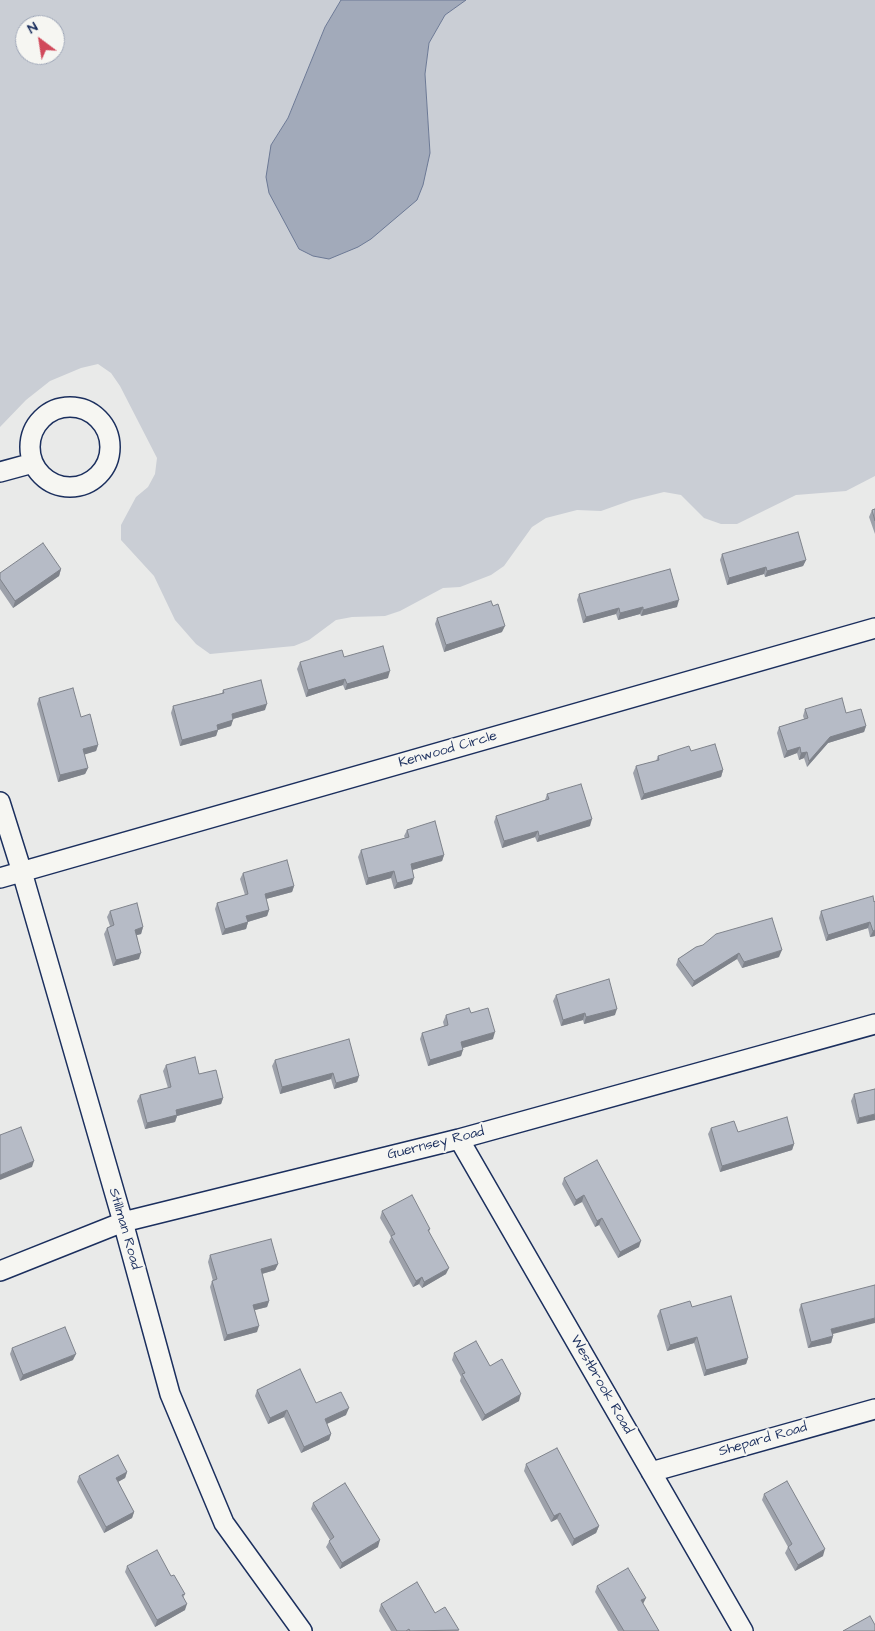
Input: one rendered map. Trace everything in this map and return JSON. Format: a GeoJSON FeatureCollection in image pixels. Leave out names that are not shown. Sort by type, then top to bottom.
{"type":"FeatureCollection","features":[{"type":"Feature","properties":{"kind":"street"},"geometry":{"type":"LineString","coordinates":[[73,407],[86,410],[98,417],[106,428],[110,441],[109,454],[105,466],[97,476],[86,484],[74,487],[61,486],[49,482],[40,474],[33,463],[29,450],[31,436],[37,424],[47,414],[59,408],[73,407]]}},
{"type":"Feature","properties":{"kind":"street"},"geometry":{"type":"LineString","coordinates":[[0,472],[33,463]]}},
{"type":"Feature","properties":{"kind":"street","name":"Kenwood Circle"},"geometry":{"type":"LineString","coordinates":[[0,878],[875,628]]}},
{"type":"Feature","properties":{"kind":"street","name":"Stillman Road"},"geometry":{"type":"LineString","coordinates":[[0,802],[123,1222],[170,1394],[224,1523],[302,1631]]}},
{"type":"Feature","properties":{"kind":"street","name":"Guernsey Road"},"geometry":{"type":"LineString","coordinates":[[0,1271],[123,1222],[459,1139],[875,1024]]}},
{"type":"Feature","properties":{"kind":"street","name":"Westbrook Road"},"geometry":{"type":"LineString","coordinates":[[459,1139],[743,1631]]}},
{"type":"Feature","properties":{"kind":"street","name":"Shepard Road"},"geometry":{"type":"LineString","coordinates":[[651,1472],[875,1409]]}},
{"type":"Feature","properties":{"kind":"shaded area"},"geometry":{"type":"Polygon","coordinates":[[[0,0],[341,0],[325,27],[288,118],[271,145],[430,153],[425,74],[429,43],[445,15],[466,0],[875,0],[875,476],[846,491],[796,495],[737,524],[721,524],[704,518],[681,495],[664,492],[632,500],[601,511],[577,510],[546,518],[532,527],[504,566],[491,575],[460,587],[443,588],[400,611],[385,616],[352,617],[336,620],[309,640],[294,646],[210,654],[196,644],[175,620],[154,576],[121,540],[121,525],[136,497],[148,487],[155,474],[157,458],[120,386],[111,373],[98,364],[81,368],[50,381],[26,400],[0,427],[0,0]]]}},
{"type":"Feature","properties":{"kind":"water"},"geometry":{"type":"Polygon","coordinates":[[[341,0],[466,0],[445,15],[429,43],[425,74],[430,153],[423,185],[417,200],[371,239],[358,247],[329,259],[313,256],[299,249],[269,193],[266,177],[271,145],[288,118],[325,27],[341,0]]]}},
{"type":"Feature","properties":{"kind":"building"},"geometry":{"type":"Polygon","coordinates":[[[875,509],[875,521],[872,510],[875,509]]]}},
{"type":"Feature","properties":{"kind":"building"},"geometry":{"type":"Polygon","coordinates":[[[798,532],[806,560],[767,571],[766,567],[729,578],[722,554],[798,532]]]}},
{"type":"Feature","properties":{"kind":"building"},"geometry":{"type":"Polygon","coordinates":[[[43,543],[61,569],[15,601],[0,579],[0,573],[43,543]]]}},
{"type":"Feature","properties":{"kind":"building"},"geometry":{"type":"Polygon","coordinates":[[[670,569],[679,600],[643,610],[643,607],[620,613],[619,608],[586,617],[579,594],[670,569]]]}},
{"type":"Feature","properties":{"kind":"building"},"geometry":{"type":"Polygon","coordinates":[[[491,601],[493,606],[498,604],[505,626],[446,645],[437,618],[491,601]]]}},
{"type":"Feature","properties":{"kind":"building"},"geometry":{"type":"Polygon","coordinates":[[[383,646],[390,671],[347,684],[345,679],[308,690],[300,662],[342,650],[344,657],[383,646]]]}},
{"type":"Feature","properties":{"kind":"building"},"geometry":{"type":"Polygon","coordinates":[[[261,680],[267,704],[232,714],[233,720],[217,725],[218,730],[182,740],[173,706],[224,693],[223,690],[261,680]]]}},
{"type":"Feature","properties":{"kind":"building"},"geometry":{"type":"Polygon","coordinates":[[[73,688],[81,717],[90,714],[98,745],[83,749],[88,768],[60,775],[39,698],[73,688]]]}},
{"type":"Feature","properties":{"kind":"building"},"geometry":{"type":"Polygon","coordinates":[[[842,698],[846,713],[861,709],[866,726],[830,737],[809,761],[807,752],[801,753],[800,747],[787,751],[779,727],[808,718],[805,709],[842,698]]]}},
{"type":"Feature","properties":{"kind":"building"},"geometry":{"type":"Polygon","coordinates":[[[715,744],[723,770],[644,794],[636,766],[659,760],[658,756],[689,746],[691,751],[715,744]]]}},
{"type":"Feature","properties":{"kind":"building"},"geometry":{"type":"Polygon","coordinates":[[[581,784],[592,819],[539,836],[538,831],[504,841],[496,816],[549,799],[547,794],[581,784]]]}},
{"type":"Feature","properties":{"kind":"building"},"geometry":{"type":"Polygon","coordinates":[[[435,821],[444,855],[411,864],[414,878],[397,883],[394,871],[368,878],[361,850],[409,837],[407,830],[435,821]]]}},
{"type":"Feature","properties":{"kind":"building"},"geometry":{"type":"Polygon","coordinates":[[[287,860],[294,886],[265,894],[269,910],[246,916],[248,922],[225,929],[217,903],[248,894],[243,873],[287,860]]]}},
{"type":"Feature","properties":{"kind":"building"},"geometry":{"type":"Polygon","coordinates":[[[873,896],[875,901],[875,930],[873,931],[870,922],[828,935],[821,911],[873,896]]]}},
{"type":"Feature","properties":{"kind":"building"},"geometry":{"type":"Polygon","coordinates":[[[137,903],[143,927],[135,930],[141,953],[116,960],[107,928],[114,925],[110,911],[137,903]]]}},
{"type":"Feature","properties":{"kind":"building"},"geometry":{"type":"Polygon","coordinates":[[[772,918],[782,950],[744,962],[739,953],[694,981],[678,959],[696,947],[703,945],[716,934],[772,918]]]}},
{"type":"Feature","properties":{"kind":"building"},"geometry":{"type":"Polygon","coordinates":[[[609,979],[617,1009],[586,1017],[585,1013],[563,1020],[556,995],[609,979]]]}},
{"type":"Feature","properties":{"kind":"building"},"geometry":{"type":"Polygon","coordinates":[[[469,1008],[471,1013],[488,1008],[495,1032],[461,1042],[463,1050],[430,1060],[422,1033],[448,1025],[446,1015],[469,1008]]]}},
{"type":"Feature","properties":{"kind":"building"},"geometry":{"type":"Polygon","coordinates":[[[349,1039],[359,1076],[336,1083],[333,1073],[282,1087],[275,1060],[349,1039]]]}},
{"type":"Feature","properties":{"kind":"building"},"geometry":{"type":"Polygon","coordinates":[[[195,1057],[199,1074],[216,1070],[223,1098],[176,1110],[177,1115],[147,1123],[140,1095],[171,1087],[166,1065],[195,1057]]]}},
{"type":"Feature","properties":{"kind":"building"},"geometry":{"type":"Polygon","coordinates":[[[875,1089],[875,1114],[859,1118],[854,1094],[875,1089]]]}},
{"type":"Feature","properties":{"kind":"building"},"geometry":{"type":"Polygon","coordinates":[[[787,1117],[794,1144],[722,1166],[711,1128],[734,1121],[738,1132],[787,1117]]]}},
{"type":"Feature","properties":{"kind":"building"},"geometry":{"type":"Polygon","coordinates":[[[21,1127],[34,1161],[0,1175],[0,1135],[21,1127]]]}},
{"type":"Feature","properties":{"kind":"building"},"geometry":{"type":"Polygon","coordinates":[[[597,1160],[641,1241],[620,1252],[602,1218],[597,1221],[584,1195],[576,1200],[564,1178],[597,1160]]]}},
{"type":"Feature","properties":{"kind":"building"},"geometry":{"type":"Polygon","coordinates":[[[412,1195],[430,1229],[428,1230],[449,1268],[424,1282],[422,1277],[416,1281],[391,1236],[395,1234],[382,1211],[412,1195]]]}},
{"type":"Feature","properties":{"kind":"building"},"geometry":{"type":"Polygon","coordinates":[[[271,1239],[278,1264],[261,1269],[269,1301],[253,1305],[259,1326],[227,1335],[212,1281],[217,1279],[210,1255],[271,1239]]]}},
{"type":"Feature","properties":{"kind":"building"},"geometry":{"type":"Polygon","coordinates":[[[875,1285],[875,1318],[831,1329],[833,1336],[811,1342],[801,1304],[875,1285]]]}},
{"type":"Feature","properties":{"kind":"building"},"geometry":{"type":"Polygon","coordinates":[[[731,1296],[748,1358],[706,1370],[697,1337],[670,1345],[660,1310],[690,1301],[692,1307],[731,1296]]]}},
{"type":"Feature","properties":{"kind":"building"},"geometry":{"type":"Polygon","coordinates":[[[65,1327],[76,1354],[23,1375],[12,1348],[65,1327]]]}},
{"type":"Feature","properties":{"kind":"building"},"geometry":{"type":"Polygon","coordinates":[[[476,1341],[490,1366],[502,1359],[521,1394],[485,1415],[462,1374],[465,1373],[454,1353],[476,1341]]]}},
{"type":"Feature","properties":{"kind":"building"},"geometry":{"type":"Polygon","coordinates":[[[300,1369],[316,1403],[341,1392],[349,1408],[325,1419],[331,1434],[304,1447],[287,1410],[270,1418],[257,1390],[300,1369]]]}},
{"type":"Feature","properties":{"kind":"building"},"geometry":{"type":"Polygon","coordinates":[[[557,1448],[599,1526],[574,1539],[560,1513],[554,1516],[526,1464],[557,1448]]]}},
{"type":"Feature","properties":{"kind":"building"},"geometry":{"type":"Polygon","coordinates":[[[118,1455],[127,1472],[116,1478],[134,1512],[106,1527],[79,1476],[118,1455]]]}},
{"type":"Feature","properties":{"kind":"building"},"geometry":{"type":"Polygon","coordinates":[[[787,1481],[825,1549],[798,1565],[788,1547],[792,1544],[764,1494],[787,1481]]]}},
{"type":"Feature","properties":{"kind":"building"},"geometry":{"type":"Polygon","coordinates":[[[345,1483],[380,1540],[342,1563],[329,1541],[334,1537],[313,1503],[345,1483]]]}},
{"type":"Feature","properties":{"kind":"building"},"geometry":{"type":"Polygon","coordinates":[[[157,1550],[171,1576],[174,1575],[185,1594],[182,1595],[187,1604],[157,1620],[127,1566],[157,1550]]]}},
{"type":"Feature","properties":{"kind":"building"},"geometry":{"type":"Polygon","coordinates":[[[628,1568],[646,1598],[641,1600],[659,1631],[624,1631],[597,1586],[628,1568]]]}},
{"type":"Feature","properties":{"kind":"building"},"geometry":{"type":"Polygon","coordinates":[[[417,1582],[435,1613],[445,1607],[459,1630],[410,1631],[409,1629],[397,1631],[381,1604],[417,1582]]]}},
{"type":"Feature","properties":{"kind":"building"},"geometry":{"type":"Polygon","coordinates":[[[870,1616],[875,1625],[875,1631],[843,1631],[870,1616]]]}}]}
